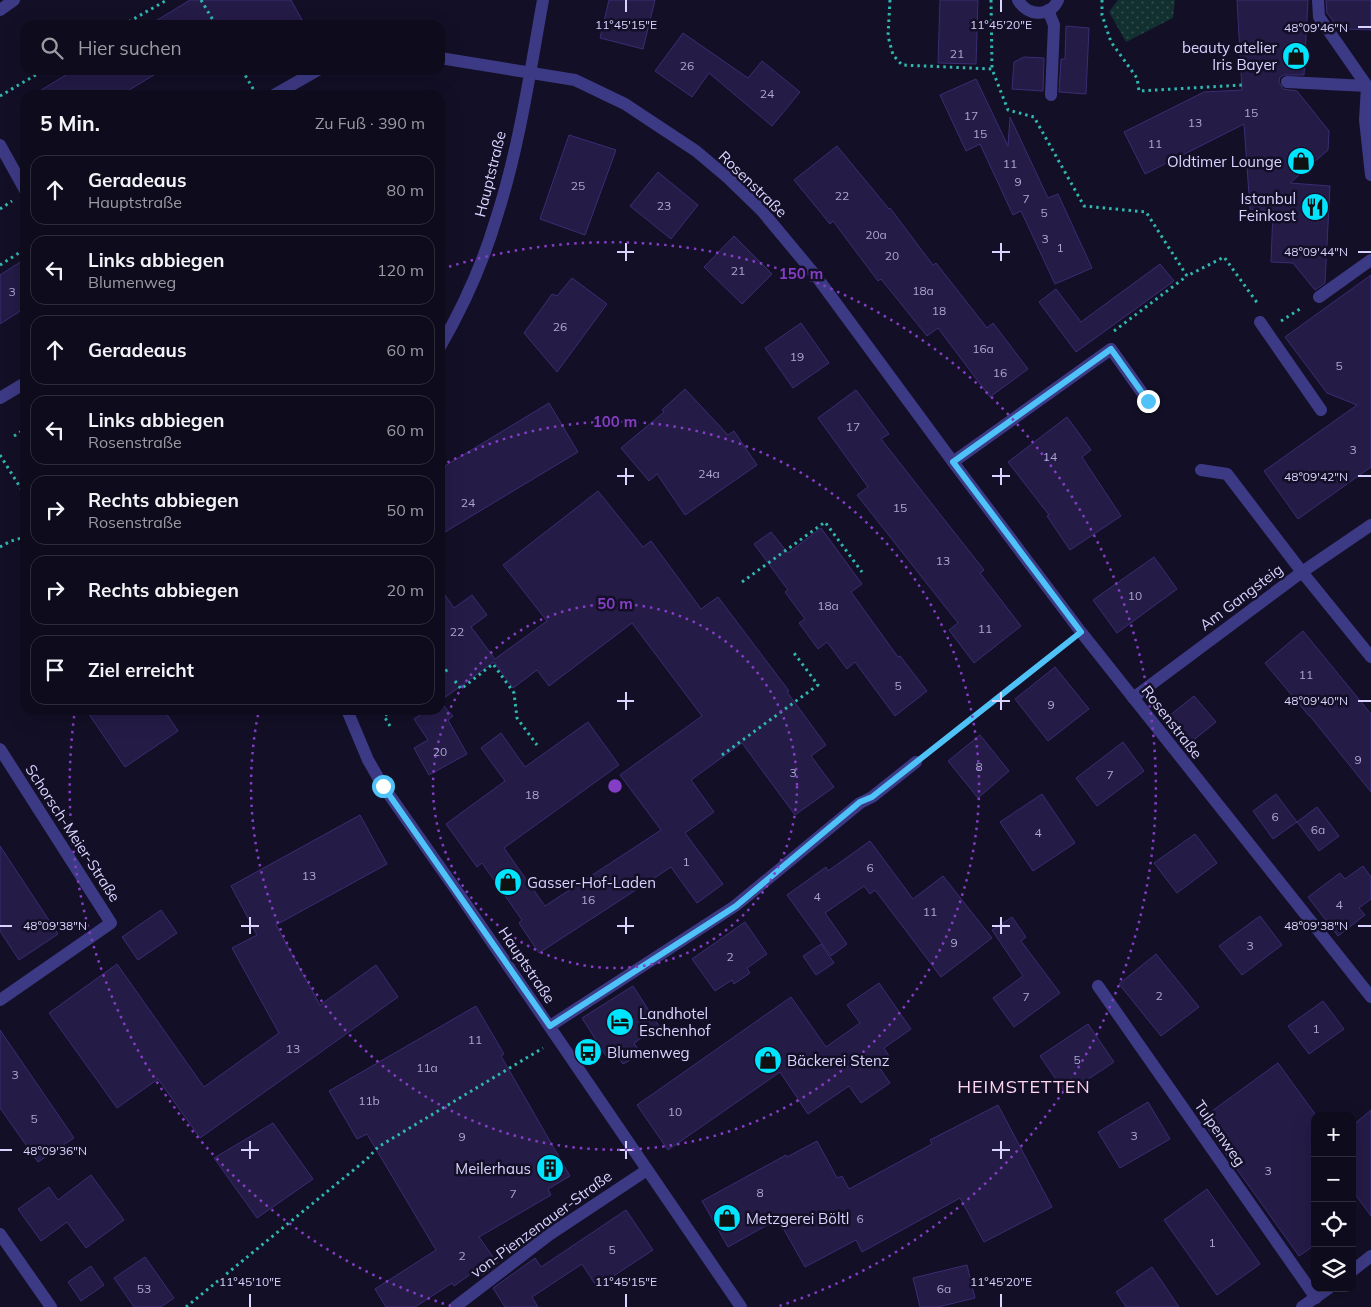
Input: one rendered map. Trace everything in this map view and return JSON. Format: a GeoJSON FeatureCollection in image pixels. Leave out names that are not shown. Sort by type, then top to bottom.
{"type":"FeatureCollection","features":[{"type":"Feature","properties":{"kind":"street"},"geometry":{"type":"LineString","coordinates":[[0,10],[14,0]]}},
{"type":"Feature","properties":{"kind":"street","name":"Hauptstraße"},"geometry":{"type":"LineString","coordinates":[[445,337],[478,268],[496,219],[509,171],[543,0]]}},
{"type":"Feature","properties":{"kind":"street"},"geometry":{"type":"LineString","coordinates":[[1018,0],[1024,8],[1030,12],[1037,13],[1048,10],[1058,0]]}},
{"type":"Feature","properties":{"kind":"street"},"geometry":{"type":"LineString","coordinates":[[1318,0],[1320,16],[1366,86],[1371,175]]}},
{"type":"Feature","properties":{"kind":"street"},"geometry":{"type":"LineString","coordinates":[[1048,10],[1054,25],[1051,95]]}},
{"type":"Feature","properties":{"kind":"street","name":"Rosenstraße"},"geometry":{"type":"LineString","coordinates":[[445,59],[575,80],[624,104],[696,151],[728,178],[762,211],[816,276],[1081,632],[1371,997]]}},
{"type":"Feature","properties":{"kind":"street"},"geometry":{"type":"LineString","coordinates":[[283,90],[309,75]]}},
{"type":"Feature","properties":{"kind":"street"},"geometry":{"type":"LineString","coordinates":[[1287,82],[1366,86]]}},
{"type":"Feature","properties":{"kind":"street"},"geometry":{"type":"LineString","coordinates":[[0,145],[20,181]]}},
{"type":"Feature","properties":{"kind":"street"},"geometry":{"type":"LineString","coordinates":[[1319,297],[1371,260]]}},
{"type":"Feature","properties":{"kind":"street"},"geometry":{"type":"LineString","coordinates":[[1260,322],[1321,410]]}},
{"type":"Feature","properties":{"kind":"street"},"geometry":{"type":"LineString","coordinates":[[953,462],[1111,349],[1148,401]]}},
{"type":"Feature","properties":{"kind":"street"},"geometry":{"type":"LineString","coordinates":[[0,398],[20,386]]}},
{"type":"Feature","properties":{"kind":"street"},"geometry":{"type":"LineString","coordinates":[[1201,470],[1227,474],[1302,572],[1371,657]]}},
{"type":"Feature","properties":{"kind":"street","name":"Am Gangsteig"},"geometry":{"type":"LineString","coordinates":[[1133,698],[1302,572],[1371,525]]}},
{"type":"Feature","properties":{"kind":"street","name":"Hauptstraße"},"geometry":{"type":"LineString","coordinates":[[349,715],[368,760],[383,786],[550,1026],[741,1307]]}},
{"type":"Feature","properties":{"kind":"street","name":"Schorsch-Meier-Straße"},"geometry":{"type":"LineString","coordinates":[[0,749],[111,923],[0,1000]]}},
{"type":"Feature","properties":{"kind":"street"},"geometry":{"type":"LineString","coordinates":[[550,1026],[736,906],[860,802],[872,797],[916,762]]}},
{"type":"Feature","properties":{"kind":"street","name":"Tulpenweg"},"geometry":{"type":"LineString","coordinates":[[1098,986],[1316,1298]]}},
{"type":"Feature","properties":{"kind":"street","name":"von-Pienzenauer-Straße"},"geometry":{"type":"LineString","coordinates":[[455,1307],[549,1235],[647,1170]]}},
{"type":"Feature","properties":{"kind":"street"},"geometry":{"type":"LineString","coordinates":[[0,1234],[51,1307]]}},
{"type":"Feature","properties":{"kind":"street"},"geometry":{"type":"LineString","coordinates":[[1356,1268],[1371,1256]]}},
{"type":"Feature","properties":{"kind":"street"},"geometry":{"type":"LineString","coordinates":[[1302,1307],[1324,1292]]}},
{"type":"Feature","properties":{"kind":"path"},"geometry":{"type":"LineString","coordinates":[[131,20],[159,2],[167,0]]}},
{"type":"Feature","properties":{"kind":"path"},"geometry":{"type":"LineString","coordinates":[[201,0],[213,20]]}},
{"type":"Feature","properties":{"kind":"path"},"geometry":{"type":"LineString","coordinates":[[890,0],[888,36],[893,55],[902,65],[992,69]]}},
{"type":"Feature","properties":{"kind":"path"},"geometry":{"type":"LineString","coordinates":[[991,0],[992,69],[1008,110],[1034,117],[1084,206],[1146,212],[1187,276]]}},
{"type":"Feature","properties":{"kind":"path"},"geometry":{"type":"LineString","coordinates":[[1102,0],[1102,15],[1111,42],[1137,78],[1139,91],[1242,85]]}},
{"type":"Feature","properties":{"kind":"path"},"geometry":{"type":"LineString","coordinates":[[0,96],[36,75]]}},
{"type":"Feature","properties":{"kind":"path"},"geometry":{"type":"LineString","coordinates":[[245,75],[254,90]]}},
{"type":"Feature","properties":{"kind":"path"},"geometry":{"type":"LineString","coordinates":[[0,265],[20,252]]}},
{"type":"Feature","properties":{"kind":"path"},"geometry":{"type":"LineString","coordinates":[[1108,336],[1187,276],[1224,257],[1255,301]]}},
{"type":"Feature","properties":{"kind":"path"},"geometry":{"type":"LineString","coordinates":[[1279,323],[1319,297]]}},
{"type":"Feature","properties":{"kind":"path"},"geometry":{"type":"LineString","coordinates":[[14,436],[20,432]]}},
{"type":"Feature","properties":{"kind":"path"},"geometry":{"type":"LineString","coordinates":[[0,455],[20,487]]}},
{"type":"Feature","properties":{"kind":"path"},"geometry":{"type":"LineString","coordinates":[[742,582],[825,522],[862,572]]}},
{"type":"Feature","properties":{"kind":"path"},"geometry":{"type":"LineString","coordinates":[[0,548],[10,541],[20,538]]}},
{"type":"Feature","properties":{"kind":"path"},"geometry":{"type":"LineString","coordinates":[[916,762],[1081,632]]}},
{"type":"Feature","properties":{"kind":"path"},"geometry":{"type":"LineString","coordinates":[[722,755],[818,685],[794,652]]}},
{"type":"Feature","properties":{"kind":"path"},"geometry":{"type":"LineString","coordinates":[[455,681],[461,689],[493,664],[514,692],[517,718],[537,745]]}},
{"type":"Feature","properties":{"kind":"path"},"geometry":{"type":"LineString","coordinates":[[445,672],[450,668]]}},
{"type":"Feature","properties":{"kind":"path"},"geometry":{"type":"LineString","coordinates":[[385,715],[384,716],[390,726]]}},
{"type":"Feature","properties":{"kind":"path"},"geometry":{"type":"LineString","coordinates":[[186,1307],[367,1159],[378,1147],[558,1039]]}},
{"type":"Feature","properties":{"kind":"green space"},"geometry":{"type":"Polygon","coordinates":[[[1118,0],[1175,0],[1173,18],[1126,42],[1109,12],[1118,0]]]}},
{"type":"Feature","properties":{"kind":"building"},"geometry":{"type":"Polygon","coordinates":[[[190,0],[291,0],[302,20],[157,20],[190,0]]]}},
{"type":"Feature","properties":{"kind":"building"},"geometry":{"type":"Polygon","coordinates":[[[609,0],[655,0],[643,49],[600,38],[609,0]]]}},
{"type":"Feature","properties":{"kind":"building"},"geometry":{"type":"Polygon","coordinates":[[[940,0],[978,0],[976,64],[938,63],[940,0]]]}},
{"type":"Feature","properties":{"kind":"building"},"geometry":{"type":"Polygon","coordinates":[[[1237,0],[1308,0],[1304,75],[1284,75],[1280,77],[1279,82],[1283,89],[1297,91],[1329,131],[1328,150],[1290,183],[1330,186],[1325,283],[1315,290],[1293,263],[1271,262],[1273,211],[1250,209],[1244,124],[1145,174],[1124,132],[1204,92],[1242,90],[1237,0]]]}},
{"type":"Feature","properties":{"kind":"building"},"geometry":{"type":"Polygon","coordinates":[[[1326,0],[1371,0],[1371,30],[1345,29],[1337,26],[1327,13],[1326,0]]]}},
{"type":"Feature","properties":{"kind":"building"},"geometry":{"type":"Polygon","coordinates":[[[1066,26],[1089,28],[1086,94],[1059,92],[1061,59],[1065,59],[1066,26]]]}},
{"type":"Feature","properties":{"kind":"building"},"geometry":{"type":"Polygon","coordinates":[[[683,33],[748,78],[762,61],[800,92],[772,126],[709,73],[692,97],[655,71],[683,33]]]}},
{"type":"Feature","properties":{"kind":"building"},"geometry":{"type":"Polygon","coordinates":[[[1024,57],[1044,58],[1043,91],[1012,89],[1014,62],[1024,57]]]}},
{"type":"Feature","properties":{"kind":"building"},"geometry":{"type":"Polygon","coordinates":[[[66,75],[154,75],[129,90],[41,90],[66,75]]]}},
{"type":"Feature","properties":{"kind":"building"},"geometry":{"type":"Polygon","coordinates":[[[976,79],[1008,146],[1010,117],[1048,198],[1058,194],[1092,268],[1055,284],[1021,211],[1013,215],[980,144],[966,151],[940,95],[976,79]]]}},
{"type":"Feature","properties":{"kind":"building"},"geometry":{"type":"Polygon","coordinates":[[[569,135],[616,150],[585,235],[540,219],[569,135]]]}},
{"type":"Feature","properties":{"kind":"building"},"geometry":{"type":"Polygon","coordinates":[[[837,146],[890,208],[933,265],[936,263],[987,328],[993,323],[1028,369],[990,397],[938,328],[927,336],[881,279],[878,281],[833,221],[830,224],[794,180],[837,146]]]}},
{"type":"Feature","properties":{"kind":"building"},"geometry":{"type":"Polygon","coordinates":[[[658,172],[698,205],[671,239],[630,206],[658,172]]]}},
{"type":"Feature","properties":{"kind":"building"},"geometry":{"type":"Polygon","coordinates":[[[734,236],[772,274],[742,304],[704,267],[734,236]]]}},
{"type":"Feature","properties":{"kind":"building"},"geometry":{"type":"Polygon","coordinates":[[[20,262],[20,311],[0,324],[0,275],[20,262]]]}},
{"type":"Feature","properties":{"kind":"building"},"geometry":{"type":"Polygon","coordinates":[[[1160,264],[1174,281],[1076,352],[1039,302],[1056,289],[1081,322],[1160,264]]]}},
{"type":"Feature","properties":{"kind":"building"},"geometry":{"type":"Polygon","coordinates":[[[1371,275],[1371,467],[1298,519],[1264,471],[1357,405],[1327,393],[1285,337],[1371,275]]]}},
{"type":"Feature","properties":{"kind":"building"},"geometry":{"type":"Polygon","coordinates":[[[572,278],[607,304],[557,372],[524,333],[552,294],[557,296],[572,278]]]}},
{"type":"Feature","properties":{"kind":"building"},"geometry":{"type":"Polygon","coordinates":[[[801,323],[829,363],[793,388],[765,348],[801,323]]]}},
{"type":"Feature","properties":{"kind":"building"},"geometry":{"type":"Polygon","coordinates":[[[685,389],[728,435],[734,431],[757,465],[685,515],[657,474],[649,481],[621,448],[664,412],[662,410],[685,389]]]}},
{"type":"Feature","properties":{"kind":"building"},"geometry":{"type":"Polygon","coordinates":[[[856,390],[889,434],[881,439],[984,570],[980,573],[1021,626],[974,663],[949,630],[958,623],[857,495],[868,487],[818,418],[856,390]]]}},
{"type":"Feature","properties":{"kind":"building"},"geometry":{"type":"Polygon","coordinates":[[[549,403],[578,452],[445,532],[445,466],[549,403]]]}},
{"type":"Feature","properties":{"kind":"building"},"geometry":{"type":"Polygon","coordinates":[[[1067,417],[1091,450],[1082,457],[1121,516],[1070,550],[1047,516],[1049,515],[1008,462],[1067,417]]]}},
{"type":"Feature","properties":{"kind":"building"},"geometry":{"type":"Polygon","coordinates":[[[598,491],[643,547],[651,541],[701,609],[718,597],[789,691],[787,692],[826,745],[811,756],[834,787],[795,815],[742,743],[691,780],[714,812],[685,833],[723,884],[697,903],[671,867],[539,953],[519,923],[522,920],[482,863],[477,867],[446,824],[505,781],[481,748],[501,733],[525,767],[588,722],[619,765],[504,848],[545,906],[661,830],[620,775],[702,716],[632,623],[549,686],[537,670],[513,688],[494,662],[445,697],[445,595],[454,608],[472,595],[487,615],[471,627],[495,659],[547,621],[503,565],[598,491]]]}},
{"type":"Feature","properties":{"kind":"building"},"geometry":{"type":"Polygon","coordinates":[[[821,528],[862,584],[851,592],[898,657],[900,656],[927,691],[895,716],[855,662],[847,669],[827,642],[818,649],[799,623],[805,619],[785,592],[788,590],[754,544],[771,532],[788,553],[821,528]]]}},
{"type":"Feature","properties":{"kind":"building"},"geometry":{"type":"Polygon","coordinates":[[[1154,557],[1177,589],[1117,633],[1093,600],[1154,557]]]}},
{"type":"Feature","properties":{"kind":"building"},"geometry":{"type":"Polygon","coordinates":[[[1303,631],[1371,714],[1371,792],[1265,663],[1303,631]]]}},
{"type":"Feature","properties":{"kind":"building"},"geometry":{"type":"Polygon","coordinates":[[[1055,667],[1089,709],[1048,741],[1015,699],[1055,667]]]}},
{"type":"Feature","properties":{"kind":"building"},"geometry":{"type":"Polygon","coordinates":[[[1194,696],[1216,722],[1185,747],[1164,720],[1194,696]]]}},
{"type":"Feature","properties":{"kind":"building"},"geometry":{"type":"Polygon","coordinates":[[[445,707],[453,716],[448,720],[467,754],[429,775],[414,748],[428,740],[414,719],[420,715],[445,715],[445,707]]]}},
{"type":"Feature","properties":{"kind":"building"},"geometry":{"type":"Polygon","coordinates":[[[89,715],[167,715],[178,731],[125,767],[89,715]]]}},
{"type":"Feature","properties":{"kind":"building"},"geometry":{"type":"Polygon","coordinates":[[[980,735],[1009,771],[978,798],[948,761],[980,735]]]}},
{"type":"Feature","properties":{"kind":"building"},"geometry":{"type":"Polygon","coordinates":[[[1123,742],[1144,771],[1097,806],[1076,778],[1123,742]]]}},
{"type":"Feature","properties":{"kind":"building"},"geometry":{"type":"Polygon","coordinates":[[[1042,794],[1075,843],[1033,871],[1000,822],[1042,794]]]}},
{"type":"Feature","properties":{"kind":"building"},"geometry":{"type":"Polygon","coordinates":[[[1276,794],[1297,822],[1273,839],[1253,811],[1276,794]]]}},
{"type":"Feature","properties":{"kind":"building"},"geometry":{"type":"Polygon","coordinates":[[[1317,807],[1339,836],[1319,851],[1297,822],[1317,807]]]}},
{"type":"Feature","properties":{"kind":"building"},"geometry":{"type":"Polygon","coordinates":[[[360,815],[387,864],[276,925],[320,1005],[376,965],[398,997],[200,1138],[158,1079],[117,1108],[49,1013],[117,964],[204,1087],[279,1033],[232,948],[257,935],[231,886],[360,815]]]}},
{"type":"Feature","properties":{"kind":"building"},"geometry":{"type":"Polygon","coordinates":[[[1195,834],[1217,863],[1177,893],[1154,863],[1195,834]]]}},
{"type":"Feature","properties":{"kind":"building"},"geometry":{"type":"Polygon","coordinates":[[[870,841],[913,899],[943,876],[992,938],[941,977],[875,890],[870,894],[864,886],[825,913],[847,944],[831,956],[787,895],[826,867],[828,871],[870,841]]]}},
{"type":"Feature","properties":{"kind":"building"},"geometry":{"type":"Polygon","coordinates":[[[0,846],[58,934],[19,960],[0,931],[0,846]]]}},
{"type":"Feature","properties":{"kind":"building"},"geometry":{"type":"Polygon","coordinates":[[[1363,866],[1371,877],[1371,899],[1359,908],[1365,915],[1338,936],[1308,897],[1340,873],[1345,879],[1363,866]]]}},
{"type":"Feature","properties":{"kind":"building"},"geometry":{"type":"Polygon","coordinates":[[[161,910],[177,933],[138,960],[122,937],[161,910]]]}},
{"type":"Feature","properties":{"kind":"building"},"geometry":{"type":"Polygon","coordinates":[[[1260,916],[1282,945],[1242,975],[1219,946],[1260,916]]]}},
{"type":"Feature","properties":{"kind":"building"},"geometry":{"type":"Polygon","coordinates":[[[1012,917],[1026,937],[1021,941],[1060,993],[1014,1027],[993,998],[1023,976],[992,930],[1012,917]]]}},
{"type":"Feature","properties":{"kind":"building"},"geometry":{"type":"Polygon","coordinates":[[[745,922],[767,954],[747,968],[750,973],[734,984],[732,980],[715,991],[692,959],[745,922]]]}},
{"type":"Feature","properties":{"kind":"building"},"geometry":{"type":"Polygon","coordinates":[[[821,944],[834,963],[816,975],[803,956],[821,944]]]}},
{"type":"Feature","properties":{"kind":"building"},"geometry":{"type":"Polygon","coordinates":[[[1156,954],[1199,1007],[1161,1036],[1119,984],[1156,954]]]}},
{"type":"Feature","properties":{"kind":"building"},"geometry":{"type":"Polygon","coordinates":[[[879,983],[911,1029],[884,1048],[889,1056],[877,1064],[890,1083],[861,1103],[849,1086],[808,1114],[780,1072],[668,1150],[637,1105],[791,997],[826,1047],[860,1023],[847,1005],[879,983]]]}},
{"type":"Feature","properties":{"kind":"building","name":"Landhotel Eschenhof"},"geometry":{"type":"Polygon","coordinates":[[[633,986],[659,1026],[634,1043],[641,1054],[623,1064],[616,1054],[608,1059],[582,1018],[633,986]]]}},
{"type":"Feature","properties":{"kind":"building"},"geometry":{"type":"Polygon","coordinates":[[[1323,1001],[1344,1029],[1309,1054],[1288,1026],[1323,1001]]]}},
{"type":"Feature","properties":{"kind":"building"},"geometry":{"type":"Polygon","coordinates":[[[476,1006],[504,1054],[501,1056],[570,1176],[548,1189],[551,1195],[479,1237],[498,1264],[483,1275],[479,1268],[454,1286],[452,1283],[415,1307],[386,1307],[375,1289],[436,1250],[367,1134],[357,1139],[329,1091],[476,1006]]]}},
{"type":"Feature","properties":{"kind":"building"},"geometry":{"type":"Polygon","coordinates":[[[1088,1024],[1114,1062],[1066,1094],[1040,1056],[1088,1024]]]}},
{"type":"Feature","properties":{"kind":"building"},"geometry":{"type":"Polygon","coordinates":[[[0,1030],[74,1138],[38,1162],[0,1108],[0,1030]]]}},
{"type":"Feature","properties":{"kind":"building"},"geometry":{"type":"Polygon","coordinates":[[[1278,1063],[1314,1112],[1311,1112],[1311,1248],[1299,1256],[1201,1119],[1278,1063]]]}},
{"type":"Feature","properties":{"kind":"building"},"geometry":{"type":"Polygon","coordinates":[[[1148,1102],[1170,1139],[1120,1168],[1098,1132],[1148,1102]]]}},
{"type":"Feature","properties":{"kind":"building"},"geometry":{"type":"Polygon","coordinates":[[[998,1105],[1052,1207],[984,1242],[960,1198],[862,1252],[856,1240],[805,1267],[778,1219],[728,1247],[702,1201],[786,1155],[787,1157],[817,1141],[837,1178],[842,1176],[849,1189],[932,1144],[930,1140],[998,1105]]]}},
{"type":"Feature","properties":{"kind":"building"},"geometry":{"type":"Polygon","coordinates":[[[1371,1110],[1371,1216],[1356,1195],[1356,1123],[1371,1110]]]}},
{"type":"Feature","properties":{"kind":"building"},"geometry":{"type":"Polygon","coordinates":[[[273,1123],[313,1179],[257,1218],[214,1158],[273,1123]]]}},
{"type":"Feature","properties":{"kind":"building"},"geometry":{"type":"Polygon","coordinates":[[[91,1175],[124,1220],[86,1248],[67,1222],[41,1241],[18,1209],[49,1187],[58,1200],[91,1175]]]}},
{"type":"Feature","properties":{"kind":"building"},"geometry":{"type":"Polygon","coordinates":[[[1207,1189],[1260,1264],[1217,1295],[1164,1220],[1207,1189]]]}},
{"type":"Feature","properties":{"kind":"building"},"geometry":{"type":"Polygon","coordinates":[[[626,1210],[653,1250],[597,1287],[582,1264],[532,1297],[538,1307],[505,1307],[493,1288],[535,1258],[541,1267],[626,1210]]]}},
{"type":"Feature","properties":{"kind":"building"},"geometry":{"type":"Polygon","coordinates":[[[145,1257],[174,1298],[161,1307],[134,1307],[114,1278],[145,1257]]]}},
{"type":"Feature","properties":{"kind":"building"},"geometry":{"type":"Polygon","coordinates":[[[967,1265],[975,1298],[938,1307],[920,1307],[913,1278],[967,1265]]]}},
{"type":"Feature","properties":{"kind":"building"},"geometry":{"type":"Polygon","coordinates":[[[91,1266],[104,1285],[81,1301],[68,1282],[91,1266]]]}},
{"type":"Feature","properties":{"kind":"building"},"geometry":{"type":"Polygon","coordinates":[[[1152,1267],[1179,1307],[1126,1307],[1116,1292],[1152,1267]]]}},
{"type":"Feature","properties":{"kind":"place","name":"beauty atelier Iris Bayer"},"geometry":{"type":"Point","coordinates":[1296,56]}},
{"type":"Feature","properties":{"kind":"place","name":"Oldtimer Lounge"},"geometry":{"type":"Point","coordinates":[1301,161]}},
{"type":"Feature","properties":{"kind":"place","name":"Istanbul Feinkost"},"geometry":{"type":"Point","coordinates":[1315,207]}},
{"type":"Feature","properties":{"kind":"place","name":"Gasser-Hof-Laden"},"geometry":{"type":"Point","coordinates":[508,882]}},
{"type":"Feature","properties":{"kind":"place","name":"Landhotel Eschenhof"},"geometry":{"type":"Point","coordinates":[620,1022]}},
{"type":"Feature","properties":{"kind":"place","name":"Blumenweg"},"geometry":{"type":"Point","coordinates":[588,1052]}},
{"type":"Feature","properties":{"kind":"place","name":"Bäckerei Stenz"},"geometry":{"type":"Point","coordinates":[768,1060]}},
{"type":"Feature","properties":{"kind":"place","name":"Meilerhaus"},"geometry":{"type":"Point","coordinates":[550,1168]}},
{"type":"Feature","properties":{"kind":"place","name":"Metzgerei Böltl"},"geometry":{"type":"Point","coordinates":[727,1218]}},
{"type":"Feature","properties":{"kind":"district","name":"HEIMSTETTEN"},"geometry":{"type":"Point","coordinates":[1024,1086]}},
{"type":"Feature","properties":{"kind":"route"},"geometry":{"type":"LineString","coordinates":[[383,786],[550,1026],[736,906],[860,802],[872,797],[1081,632],[953,462],[1111,349],[1148,401]]}}]}
